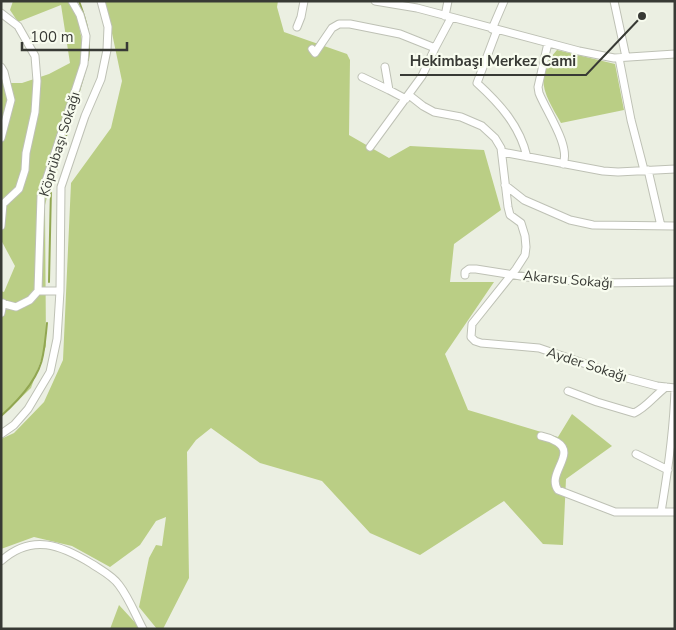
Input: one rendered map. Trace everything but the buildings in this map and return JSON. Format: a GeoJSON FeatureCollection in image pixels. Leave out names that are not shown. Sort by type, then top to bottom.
{"type":"FeatureCollection","features":[{"type":"Feature","properties":{"kind":"street","name":"Köprübaşı Sokağı"},"geometry":{"type":"LineString","coordinates":[[38,292],[41,196],[84,64],[86,36],[80,15],[72,1]]}},
{"type":"Feature","properties":{"kind":"street","name":"Köprübaşı Sokağı"},"geometry":{"type":"LineString","coordinates":[[1,434],[14,425],[28,409],[50,372],[57,339],[60,292],[61,187],[79,133],[101,79],[107,50],[108,27],[101,1]]}},
{"type":"Feature","properties":{"kind":"street"},"geometry":{"type":"LineString","coordinates":[[297,27],[304,1]]}},
{"type":"Feature","properties":{"kind":"street"},"geometry":{"type":"LineString","coordinates":[[375,1],[417,8],[579,51],[622,57],[675,54]]}},
{"type":"Feature","properties":{"kind":"street"},"geometry":{"type":"LineString","coordinates":[[370,147],[422,76],[448,17],[448,1]]}},
{"type":"Feature","properties":{"kind":"street"},"geometry":{"type":"LineString","coordinates":[[504,1],[477,83],[494,99],[519,130],[527,157]]}},
{"type":"Feature","properties":{"kind":"street"},"geometry":{"type":"LineString","coordinates":[[614,1],[629,111],[661,226]]}},
{"type":"Feature","properties":{"kind":"street"},"geometry":{"type":"LineString","coordinates":[[1,13],[18,26],[34,56],[37,81],[35,112],[26,153],[25,170],[19,189],[3,204],[1,226]]}},
{"type":"Feature","properties":{"kind":"street"},"geometry":{"type":"LineString","coordinates":[[312,49],[315,53],[332,28],[339,24],[350,24],[400,34],[435,48]]}},
{"type":"Feature","properties":{"kind":"street"},"geometry":{"type":"LineString","coordinates":[[548,43],[538,86],[544,105],[563,145],[565,159],[563,164]]}},
{"type":"Feature","properties":{"kind":"street"},"geometry":{"type":"LineString","coordinates":[[1,67],[4,72],[10,100],[1,138]]}},
{"type":"Feature","properties":{"kind":"street"},"geometry":{"type":"LineString","coordinates":[[384,67],[390,90]]}},
{"type":"Feature","properties":{"kind":"street"},"geometry":{"type":"LineString","coordinates":[[362,78],[408,97],[434,112],[461,117],[482,126],[495,138],[502,152],[510,215],[521,223],[526,247],[524,255],[512,274]]}},
{"type":"Feature","properties":{"kind":"street"},"geometry":{"type":"LineString","coordinates":[[502,152],[603,171],[675,168]]}},
{"type":"Feature","properties":{"kind":"street"},"geometry":{"type":"LineString","coordinates":[[505,185],[524,200],[570,220],[593,225],[675,226]]}},
{"type":"Feature","properties":{"kind":"street","name":"Akarsu Sokağı"},"geometry":{"type":"LineString","coordinates":[[465,275],[465,272],[468,270],[476,269],[527,277],[600,283],[675,282]]}},
{"type":"Feature","properties":{"kind":"street","name":"Ayder Sokağı"},"geometry":{"type":"LineString","coordinates":[[512,274],[472,324],[471,337],[475,341],[539,348],[627,378],[675,388]]}},
{"type":"Feature","properties":{"kind":"street"},"geometry":{"type":"LineString","coordinates":[[1,313],[2,303],[16,307],[30,300],[38,292],[60,292]]}},
{"type":"Feature","properties":{"kind":"street"},"geometry":{"type":"LineString","coordinates":[[568,391],[634,413],[640,410],[655,394],[666,387]]}},
{"type":"Feature","properties":{"kind":"street"},"geometry":{"type":"LineString","coordinates":[[661,512],[674,417],[675,388]]}},
{"type":"Feature","properties":{"kind":"street"},"geometry":{"type":"LineString","coordinates":[[541,436],[557,442],[563,449],[564,457],[556,474],[558,490],[615,512],[675,512]]}},
{"type":"Feature","properties":{"kind":"street"},"geometry":{"type":"LineString","coordinates":[[636,454],[668,470]]}},
{"type":"Feature","properties":{"kind":"street"},"geometry":{"type":"LineString","coordinates":[[1,561],[27,545],[57,545],[74,553],[118,583],[143,629]]}},
{"type":"Feature","properties":{"kind":"green space"},"geometry":{"type":"Polygon","coordinates":[[[13,1],[70,1],[76,10],[84,51],[45,205],[46,346],[31,388],[1,417],[1,291],[4,292],[15,266],[1,240],[1,83],[22,83],[49,74],[70,63],[61,5],[18,22],[10,10],[13,1]]]}},
{"type":"Feature","properties":{"kind":"green space"},"geometry":{"type":"Polygon","coordinates":[[[103,1],[278,1],[277,7],[284,32],[347,54],[350,60],[349,135],[389,158],[410,146],[484,150],[501,210],[454,244],[450,282],[494,282],[445,354],[468,410],[558,437],[572,414],[612,446],[566,479],[563,545],[543,544],[504,501],[420,555],[370,533],[322,481],[260,463],[211,428],[196,440],[187,452],[189,578],[163,629],[157,629],[139,607],[149,558],[156,545],[162,546],[166,517],[156,521],[140,545],[110,567],[72,546],[34,537],[1,549],[1,439],[14,433],[44,402],[63,360],[71,183],[111,128],[122,81],[108,14],[103,1]]]}},
{"type":"Feature","properties":{"kind":"green space"},"geometry":{"type":"Polygon","coordinates":[[[557,50],[615,64],[624,110],[561,123],[547,95],[543,78],[549,60],[557,50]]]}},
{"type":"Feature","properties":{"kind":"green space"},"geometry":{"type":"Polygon","coordinates":[[[119,605],[141,629],[110,629],[119,605]]]}},
{"type":"Feature","properties":{"kind":"waterway"},"geometry":{"type":"LineString","coordinates":[[79,1],[88,30],[88,60]]}},
{"type":"Feature","properties":{"kind":"waterway"},"geometry":{"type":"LineString","coordinates":[[49,282],[51,188],[86,67]]}},
{"type":"Feature","properties":{"kind":"waterway"},"geometry":{"type":"LineString","coordinates":[[1,416],[15,403],[33,381],[41,364],[47,323]]}},
{"type":"Feature","properties":{"kind":"place","name":"Hekimbaşı Merkez Cami"},"geometry":{"type":"Point","coordinates":[642,16]}}]}
